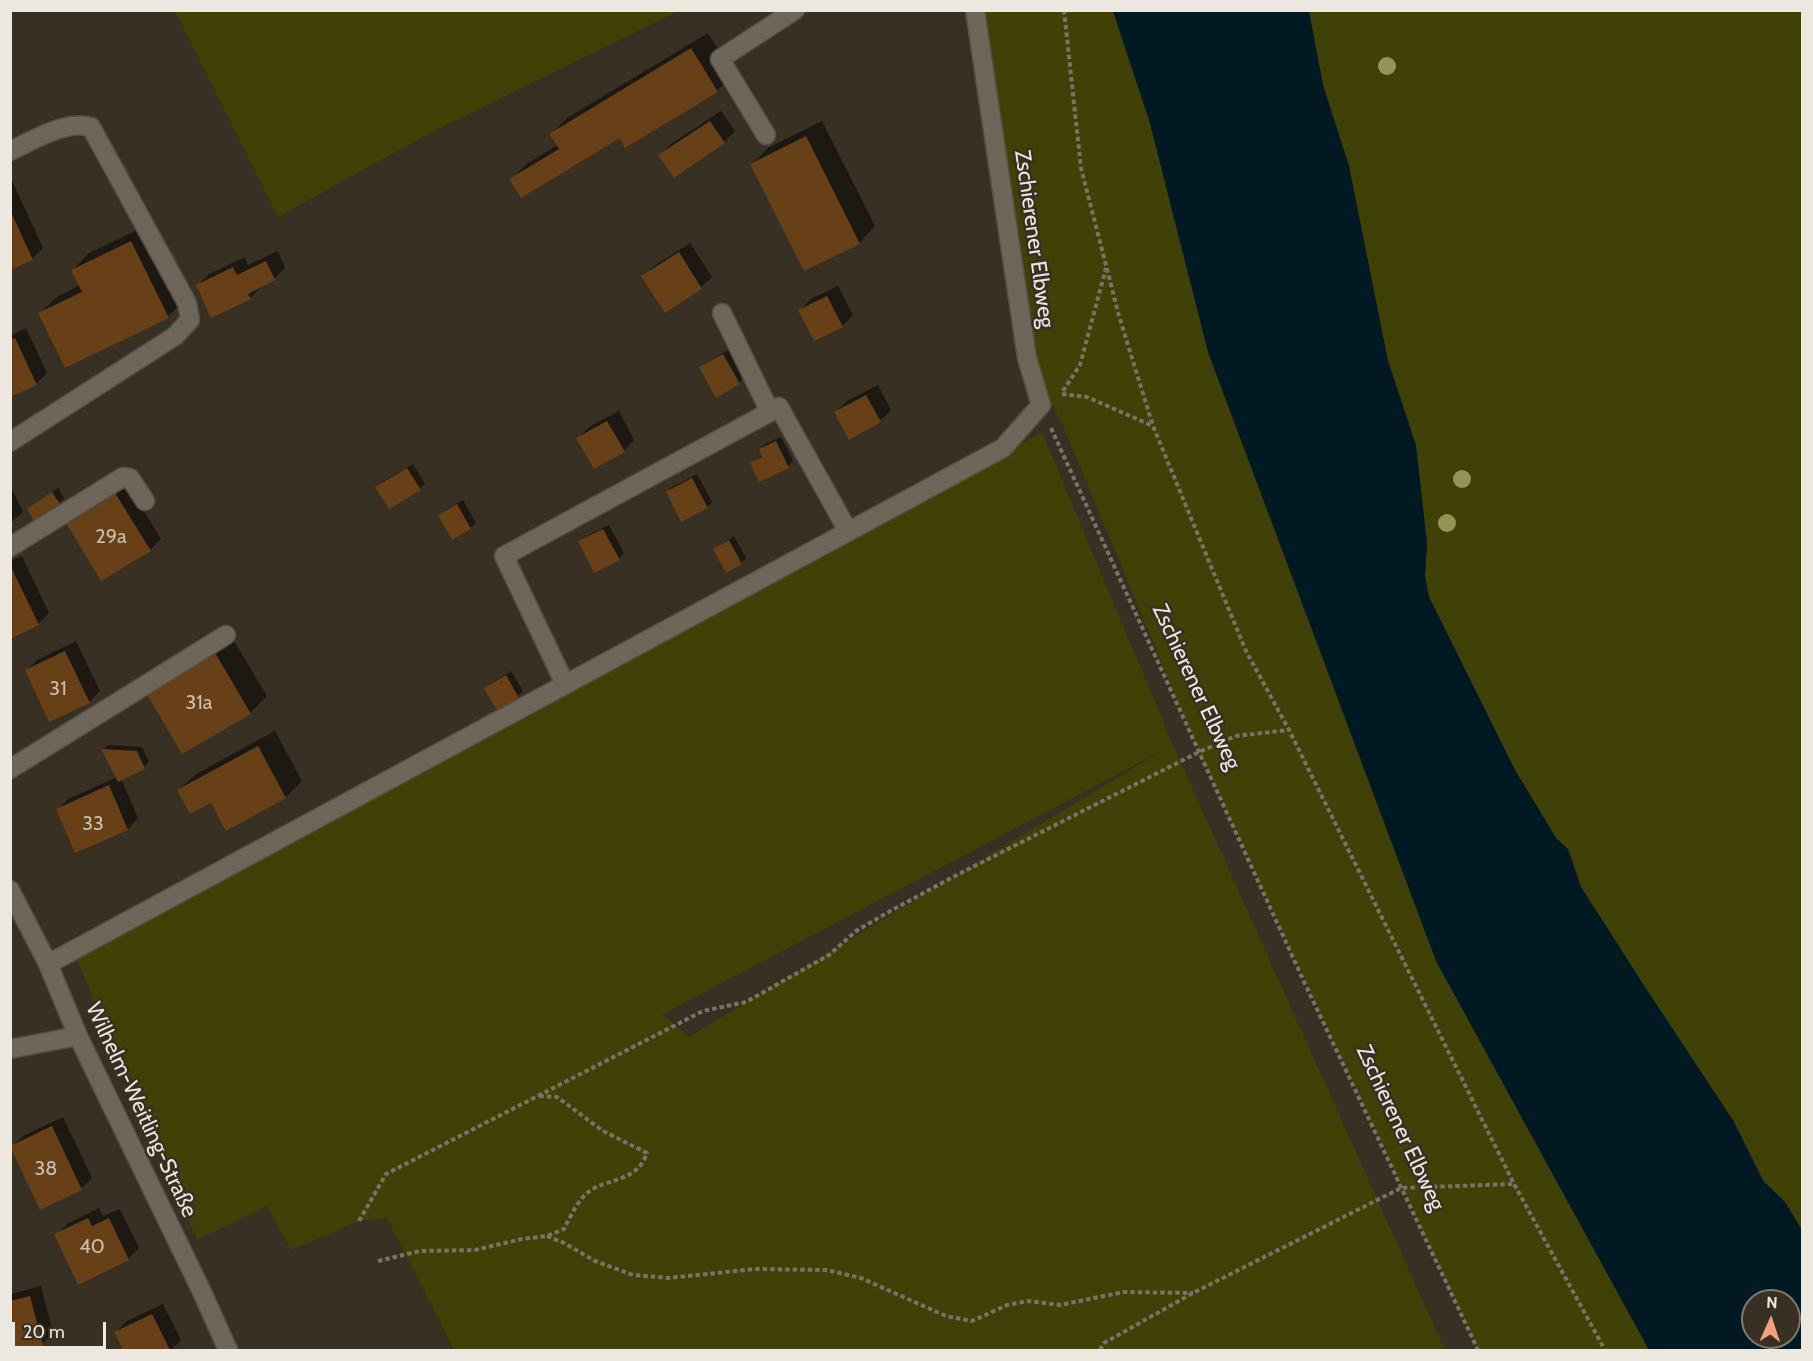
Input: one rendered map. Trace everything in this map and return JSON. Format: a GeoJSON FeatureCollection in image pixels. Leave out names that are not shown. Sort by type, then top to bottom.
{"type":"FeatureCollection","features":[{"type":"Feature","properties":{"kind":"street"},"geometry":{"type":"LineString","coordinates":[[766,135],[720,59],[795,10]]}},
{"type":"Feature","properties":{"kind":"street","name":"Zschierener Elbweg"},"geometry":{"type":"LineString","coordinates":[[975,10],[1027,358],[1041,405]]}},
{"type":"Feature","properties":{"kind":"street"},"geometry":{"type":"LineString","coordinates":[[10,151],[68,125],[81,124],[91,127],[187,303],[190,320],[175,336],[10,442]]}},
{"type":"Feature","properties":{"kind":"street"},"geometry":{"type":"LineString","coordinates":[[722,313],[770,412]]}},
{"type":"Feature","properties":{"kind":"street"},"geometry":{"type":"LineString","coordinates":[[48,964],[1003,448],[1041,405]]}},
{"type":"Feature","properties":{"kind":"street"},"geometry":{"type":"LineString","coordinates":[[565,684],[504,556],[779,407],[848,531]]}},
{"type":"Feature","properties":{"kind":"street"},"geometry":{"type":"LineString","coordinates":[[10,547],[123,477],[130,478],[145,501]]}},
{"type":"Feature","properties":{"kind":"street"},"geometry":{"type":"LineString","coordinates":[[10,769],[226,635]]}},
{"type":"Feature","properties":{"kind":"street","name":"Wilhelm-Weitling-Straße"},"geometry":{"type":"LineString","coordinates":[[10,890],[48,964],[78,1036],[228,1350]]}},
{"type":"Feature","properties":{"kind":"street"},"geometry":{"type":"LineString","coordinates":[[10,1049],[78,1036]]}},
{"type":"Feature","properties":{"kind":"path"},"geometry":{"type":"LineString","coordinates":[[1064,10],[1081,168],[1119,316],[1153,426],[1246,651],[1289,730],[1514,1184],[1605,1350]]}},
{"type":"Feature","properties":{"kind":"path"},"geometry":{"type":"LineString","coordinates":[[1107,266],[1080,365],[1062,394],[1087,397],[1153,426]]}},
{"type":"Feature","properties":{"kind":"path","name":"Zschierener Elbweg"},"geometry":{"type":"LineString","coordinates":[[1041,405],[1199,752],[1478,1350]]}},
{"type":"Feature","properties":{"kind":"path"},"geometry":{"type":"LineString","coordinates":[[359,1221],[386,1174],[703,1011],[746,1002],[829,956],[856,931],[894,909],[1199,752],[1236,736],[1289,730]]}},
{"type":"Feature","properties":{"kind":"path"},"geometry":{"type":"LineString","coordinates":[[378,1261],[420,1251],[475,1250],[522,1239],[547,1236],[564,1229],[572,1213],[587,1193],[624,1178],[638,1169],[647,1154],[603,1131],[557,1097],[537,1095]]}},
{"type":"Feature","properties":{"kind":"path"},"geometry":{"type":"LineString","coordinates":[[1100,1350],[1104,1343],[1193,1293],[1401,1188],[1514,1184]]}},
{"type":"Feature","properties":{"kind":"path"},"geometry":{"type":"LineString","coordinates":[[547,1236],[595,1261],[633,1275],[669,1278],[755,1269],[827,1270],[861,1278],[946,1316],[972,1321],[1007,1305],[1028,1302],[1060,1305],[1124,1292],[1193,1293]]}},
{"type":"Feature","properties":{"kind":"shaded area"},"geometry":{"type":"Polygon","coordinates":[[[175,11],[678,11],[430,133],[278,217],[175,11]]]}},
{"type":"Feature","properties":{"kind":"shaded area"},"geometry":{"type":"Polygon","coordinates":[[[979,11],[1113,11],[1150,123],[1208,352],[1436,961],[1649,1350],[1478,1350],[1199,752],[1061,421],[1027,358],[979,11]]]}},
{"type":"Feature","properties":{"kind":"shaded area"},"geometry":{"type":"Polygon","coordinates":[[[1309,11],[1802,11],[1802,1230],[1785,1202],[1764,1181],[1734,1122],[1581,887],[1568,849],[1556,838],[1515,770],[1429,597],[1425,576],[1427,543],[1415,445],[1388,361],[1349,166],[1323,85],[1309,11]]]}},
{"type":"Feature","properties":{"kind":"shaded area"},"geometry":{"type":"Polygon","coordinates":[[[1042,432],[1173,745],[1445,1350],[454,1350],[387,1218],[359,1221],[291,1250],[267,1206],[197,1240],[77,960],[1042,432]],[[1160,752],[663,1014],[689,1037],[1160,752]]]}},
{"type":"Feature","properties":{"kind":"water"},"geometry":{"type":"Polygon","coordinates":[[[1113,11],[1309,11],[1323,85],[1349,166],[1388,361],[1416,445],[1427,543],[1425,576],[1429,597],[1515,770],[1556,838],[1568,849],[1581,887],[1734,1122],[1763,1181],[1785,1202],[1802,1230],[1802,1350],[1649,1350],[1436,961],[1208,352],[1150,123],[1113,11]]]}},
{"type":"Feature","properties":{"kind":"building"},"geometry":{"type":"Polygon","coordinates":[[[691,48],[718,92],[625,148],[620,138],[521,198],[509,179],[559,149],[549,134],[691,48]]]}},
{"type":"Feature","properties":{"kind":"building"},"geometry":{"type":"Polygon","coordinates":[[[710,121],[725,143],[674,178],[658,155],[710,121]]]}},
{"type":"Feature","properties":{"kind":"building"},"geometry":{"type":"Polygon","coordinates":[[[806,136],[860,244],[804,271],[750,164],[806,136]]]}},
{"type":"Feature","properties":{"kind":"building"},"geometry":{"type":"Polygon","coordinates":[[[10,210],[33,260],[10,270],[10,210]]]}},
{"type":"Feature","properties":{"kind":"building"},"geometry":{"type":"Polygon","coordinates":[[[131,241],[169,318],[65,368],[38,313],[82,292],[71,270],[131,241]]]}},
{"type":"Feature","properties":{"kind":"building"},"geometry":{"type":"Polygon","coordinates":[[[679,252],[702,289],[665,313],[641,276],[679,252]]]}},
{"type":"Feature","properties":{"kind":"building"},"geometry":{"type":"Polygon","coordinates":[[[266,261],[275,280],[248,294],[251,299],[211,318],[196,285],[233,267],[237,275],[266,261]]]}},
{"type":"Feature","properties":{"kind":"building"},"geometry":{"type":"Polygon","coordinates":[[[827,296],[843,327],[814,341],[798,310],[827,296]]]}},
{"type":"Feature","properties":{"kind":"building"},"geometry":{"type":"Polygon","coordinates":[[[15,338],[37,385],[10,397],[10,341],[15,338]]]}},
{"type":"Feature","properties":{"kind":"building"},"geometry":{"type":"Polygon","coordinates":[[[723,354],[740,384],[716,398],[699,367],[723,354]]]}},
{"type":"Feature","properties":{"kind":"building"},"geometry":{"type":"Polygon","coordinates":[[[866,395],[881,422],[849,440],[834,412],[866,395]]]}},
{"type":"Feature","properties":{"kind":"building"},"geometry":{"type":"Polygon","coordinates":[[[607,421],[625,452],[594,469],[576,438],[607,421]]]}},
{"type":"Feature","properties":{"kind":"building"},"geometry":{"type":"Polygon","coordinates":[[[776,441],[789,468],[759,482],[750,463],[762,457],[759,449],[776,441]]]}},
{"type":"Feature","properties":{"kind":"building"},"geometry":{"type":"Polygon","coordinates":[[[407,468],[421,490],[389,509],[375,487],[407,468]]]}},
{"type":"Feature","properties":{"kind":"building"},"geometry":{"type":"Polygon","coordinates":[[[692,478],[708,508],[681,522],[666,492],[692,478]]]}},
{"type":"Feature","properties":{"kind":"building"},"geometry":{"type":"Polygon","coordinates":[[[52,492],[60,504],[34,521],[27,509],[52,492]]]}},
{"type":"Feature","properties":{"kind":"building"},"geometry":{"type":"Polygon","coordinates":[[[115,493],[151,551],[101,581],[66,523],[115,493]]]}},
{"type":"Feature","properties":{"kind":"building"},"geometry":{"type":"Polygon","coordinates":[[[457,504],[471,529],[452,540],[438,515],[457,504]]]}},
{"type":"Feature","properties":{"kind":"building"},"geometry":{"type":"Polygon","coordinates":[[[603,529],[620,560],[594,573],[578,541],[603,529]]]}},
{"type":"Feature","properties":{"kind":"building"},"geometry":{"type":"Polygon","coordinates":[[[729,540],[742,564],[726,573],[713,549],[729,540]]]}},
{"type":"Feature","properties":{"kind":"building"},"geometry":{"type":"Polygon","coordinates":[[[10,565],[39,625],[10,639],[10,565]]]}},
{"type":"Feature","properties":{"kind":"building"},"geometry":{"type":"Polygon","coordinates":[[[65,651],[90,703],[49,722],[25,670],[65,651]]]}},
{"type":"Feature","properties":{"kind":"building"},"geometry":{"type":"Polygon","coordinates":[[[214,651],[251,714],[182,754],[145,691],[214,651]]]}},
{"type":"Feature","properties":{"kind":"building"},"geometry":{"type":"Polygon","coordinates":[[[506,675],[519,698],[497,710],[484,688],[506,675]]]}},
{"type":"Feature","properties":{"kind":"building"},"geometry":{"type":"Polygon","coordinates":[[[258,746],[286,798],[226,831],[211,803],[190,814],[177,790],[258,746]]]}},
{"type":"Feature","properties":{"kind":"building"},"geometry":{"type":"Polygon","coordinates":[[[101,749],[137,751],[145,769],[118,782],[101,749]]]}},
{"type":"Feature","properties":{"kind":"building"},"geometry":{"type":"Polygon","coordinates":[[[109,785],[128,830],[75,853],[56,809],[109,785]]]}},
{"type":"Feature","properties":{"kind":"building"},"geometry":{"type":"Polygon","coordinates":[[[52,1126],[82,1190],[40,1210],[10,1146],[52,1126]]]}},
{"type":"Feature","properties":{"kind":"building"},"geometry":{"type":"Polygon","coordinates":[[[88,1218],[92,1226],[109,1218],[129,1260],[78,1285],[54,1234],[88,1218]]]}},
{"type":"Feature","properties":{"kind":"building"},"geometry":{"type":"Polygon","coordinates":[[[30,1296],[43,1346],[13,1350],[10,1341],[10,1301],[30,1296]]]}},
{"type":"Feature","properties":{"kind":"building"},"geometry":{"type":"Polygon","coordinates":[[[152,1314],[170,1350],[123,1350],[114,1332],[152,1314]]]}}]}
